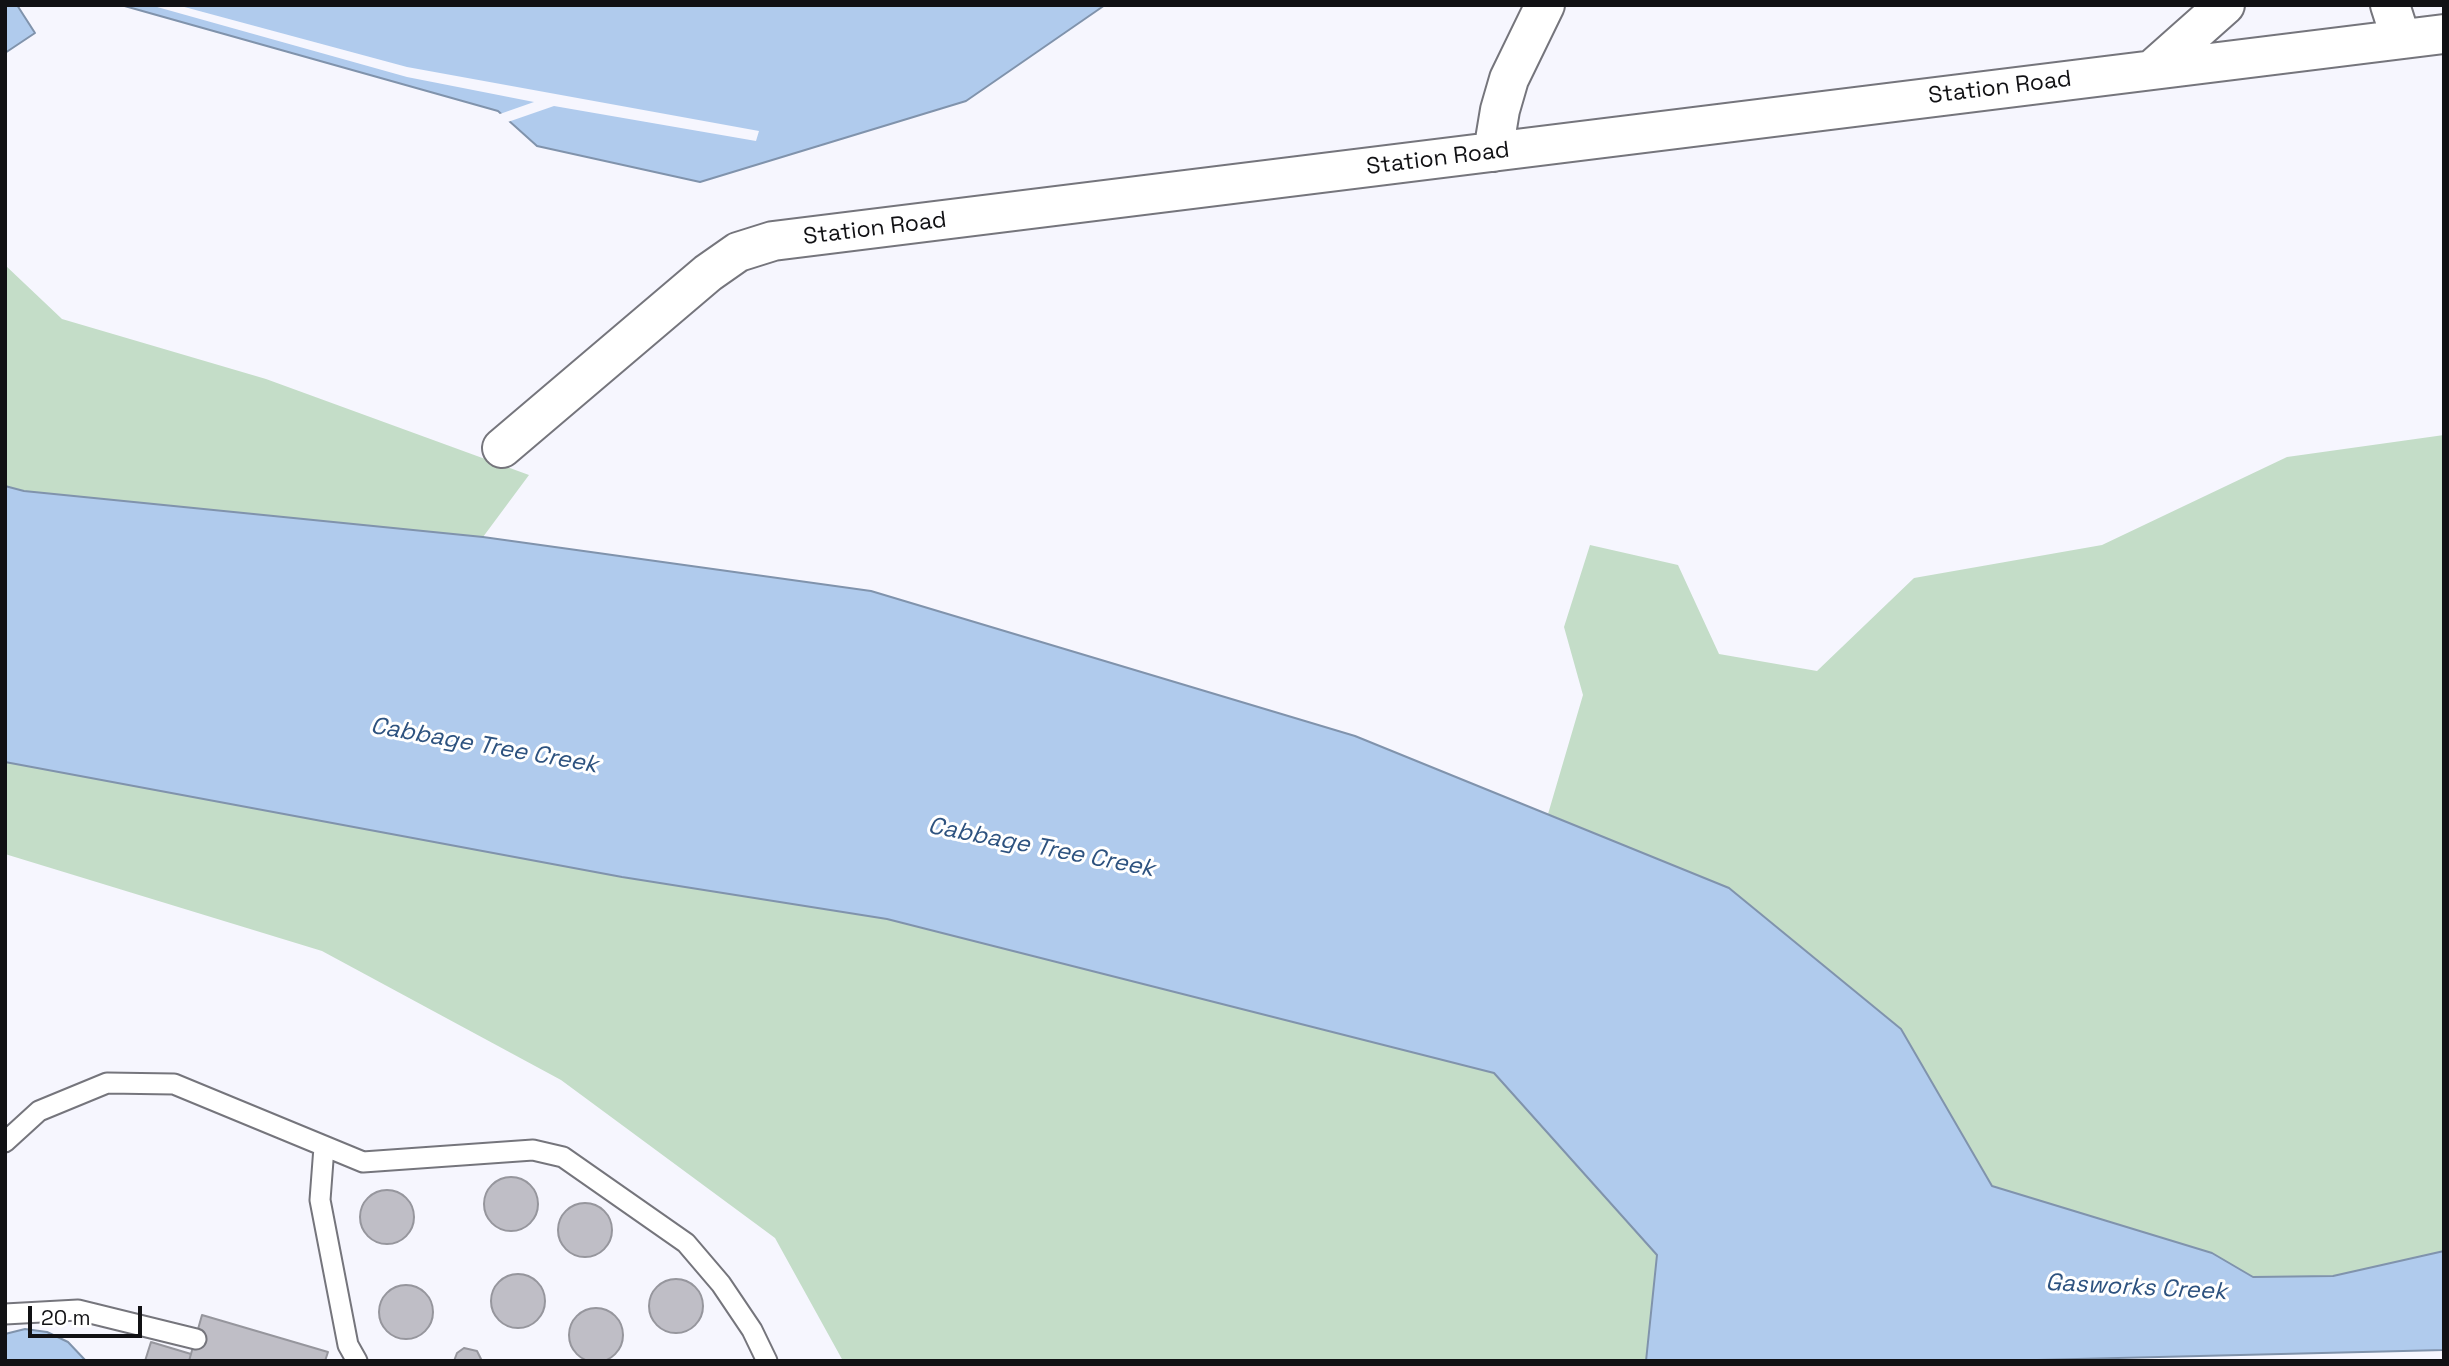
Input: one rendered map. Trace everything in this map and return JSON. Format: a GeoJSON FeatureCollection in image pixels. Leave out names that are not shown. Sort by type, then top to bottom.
{"type":"FeatureCollection","features":[{"type":"Feature","properties":{"kind":"street"},"geometry":{"type":"LineString","coordinates":[[1493,152],[1500,110],[1509,79],[1545,5]]}},
{"type":"Feature","properties":{"kind":"street"},"geometry":{"type":"LineString","coordinates":[[2153,69],[2225,5]]}},
{"type":"Feature","properties":{"kind":"street","name":"Station Road"},"geometry":{"type":"LineString","coordinates":[[502,448],[708,273],[738,252],[773,241],[2153,69],[2396,22],[2444,34]]}},
{"type":"Feature","properties":{"kind":"lane"},"geometry":{"type":"LineString","coordinates":[[5,1142],[39,1111],[107,1083],[174,1084],[363,1162],[533,1150],[563,1157],[685,1243],[721,1284],[752,1330],[767,1361]]}},
{"type":"Feature","properties":{"kind":"lane"},"geometry":{"type":"LineString","coordinates":[[324,1147],[320,1200],[348,1345],[357,1361]]}},
{"type":"Feature","properties":{"kind":"lane"},"geometry":{"type":"LineString","coordinates":[[5,1314],[78,1310],[196,1339]]}},
{"type":"Feature","properties":{"kind":"green space"},"geometry":{"type":"Polygon","coordinates":[[[5,265],[62,319],[266,379],[529,475],[483,537],[24,491],[5,486],[5,265]]]}},
{"type":"Feature","properties":{"kind":"green space"},"geometry":{"type":"Polygon","coordinates":[[[2444,435],[2444,1251],[2333,1276],[2253,1277],[2212,1253],[1992,1186],[1901,1029],[1729,888],[1548,814],[1583,695],[1564,627],[1590,545],[1678,565],[1719,654],[1817,671],[1914,578],[2102,545],[2287,457],[2444,435]]]}},
{"type":"Feature","properties":{"kind":"green space"},"geometry":{"type":"Polygon","coordinates":[[[5,762],[622,877],[887,919],[1495,1073],[1657,1255],[1646,1361],[843,1361],[775,1238],[561,1080],[322,951],[5,854],[5,762]]]}},
{"type":"Feature","properties":{"kind":"water"},"geometry":{"type":"Polygon","coordinates":[[[5,5],[17,5],[35,33],[5,53],[5,5]]]}},
{"type":"Feature","properties":{"kind":"water"},"geometry":{"type":"Polygon","coordinates":[[[121,5],[1105,5],[966,101],[700,182],[537,146],[498,111],[121,5]]]}},
{"type":"Feature","properties":{"kind":"water"},"geometry":{"type":"Polygon","coordinates":[[[5,486],[24,491],[483,537],[871,591],[1355,736],[1729,888],[1901,1029],[1992,1186],[2212,1253],[2253,1277],[2333,1276],[2444,1251],[2444,1350],[1996,1361],[1646,1361],[1657,1255],[1494,1073],[887,919],[622,877],[5,762],[5,486]]]}},
{"type":"Feature","properties":{"kind":"water"},"geometry":{"type":"Polygon","coordinates":[[[25,1329],[47,1332],[68,1342],[86,1361],[5,1361],[5,1334],[25,1329]]]}},
{"type":"Feature","properties":{"kind":"pier"},"geometry":{"type":"Polygon","coordinates":[[[150,5],[177,5],[407,67],[759,131],[756,141],[554,106],[505,123],[497,115],[534,102],[407,77],[150,5]]]}},
{"type":"Feature","properties":{"kind":"building"},"geometry":{"type":"Polygon","coordinates":[[[511,1177],[530,1185],[538,1204],[530,1223],[511,1231],[492,1223],[484,1204],[492,1185],[511,1177]]]}},
{"type":"Feature","properties":{"kind":"building"},"geometry":{"type":"Polygon","coordinates":[[[387,1190],[406,1198],[414,1217],[406,1236],[387,1244],[368,1236],[360,1217],[368,1198],[387,1190]]]}},
{"type":"Feature","properties":{"kind":"building"},"geometry":{"type":"Polygon","coordinates":[[[585,1203],[604,1211],[612,1230],[604,1249],[585,1257],[566,1249],[558,1230],[566,1211],[585,1203]]]}},
{"type":"Feature","properties":{"kind":"building"},"geometry":{"type":"Polygon","coordinates":[[[518,1274],[537,1282],[545,1301],[537,1320],[518,1328],[499,1320],[491,1301],[499,1282],[518,1274]]]}},
{"type":"Feature","properties":{"kind":"building"},"geometry":{"type":"Polygon","coordinates":[[[676,1279],[695,1287],[703,1306],[695,1325],[676,1333],[657,1325],[649,1306],[657,1287],[676,1279]]]}},
{"type":"Feature","properties":{"kind":"building"},"geometry":{"type":"Polygon","coordinates":[[[406,1285],[425,1293],[433,1312],[425,1331],[406,1339],[387,1331],[379,1312],[387,1293],[406,1285]]]}},
{"type":"Feature","properties":{"kind":"building"},"geometry":{"type":"Polygon","coordinates":[[[596,1308],[615,1316],[623,1335],[615,1354],[596,1362],[577,1354],[569,1335],[577,1316],[596,1308]]]}},
{"type":"Feature","properties":{"kind":"building"},"geometry":{"type":"Polygon","coordinates":[[[202,1315],[328,1352],[325,1361],[189,1361],[202,1315]]]}},
{"type":"Feature","properties":{"kind":"building"},"geometry":{"type":"Polygon","coordinates":[[[151,1342],[191,1354],[189,1361],[145,1361],[151,1342]]]}},
{"type":"Feature","properties":{"kind":"building"},"geometry":{"type":"Polygon","coordinates":[[[464,1348],[477,1351],[482,1361],[454,1361],[457,1353],[464,1348]]]}},
{"type":"Feature","properties":{"kind":"water label","name":"Cabbage Tree Creek"},"geometry":{"type":"Point","coordinates":[484,746]}},
{"type":"Feature","properties":{"kind":"water label","name":"Cabbage Tree Creek"},"geometry":{"type":"Point","coordinates":[1041,848]}},
{"type":"Feature","properties":{"kind":"water label","name":"Gasworks Creek"},"geometry":{"type":"Point","coordinates":[2136,1288]}}]}
